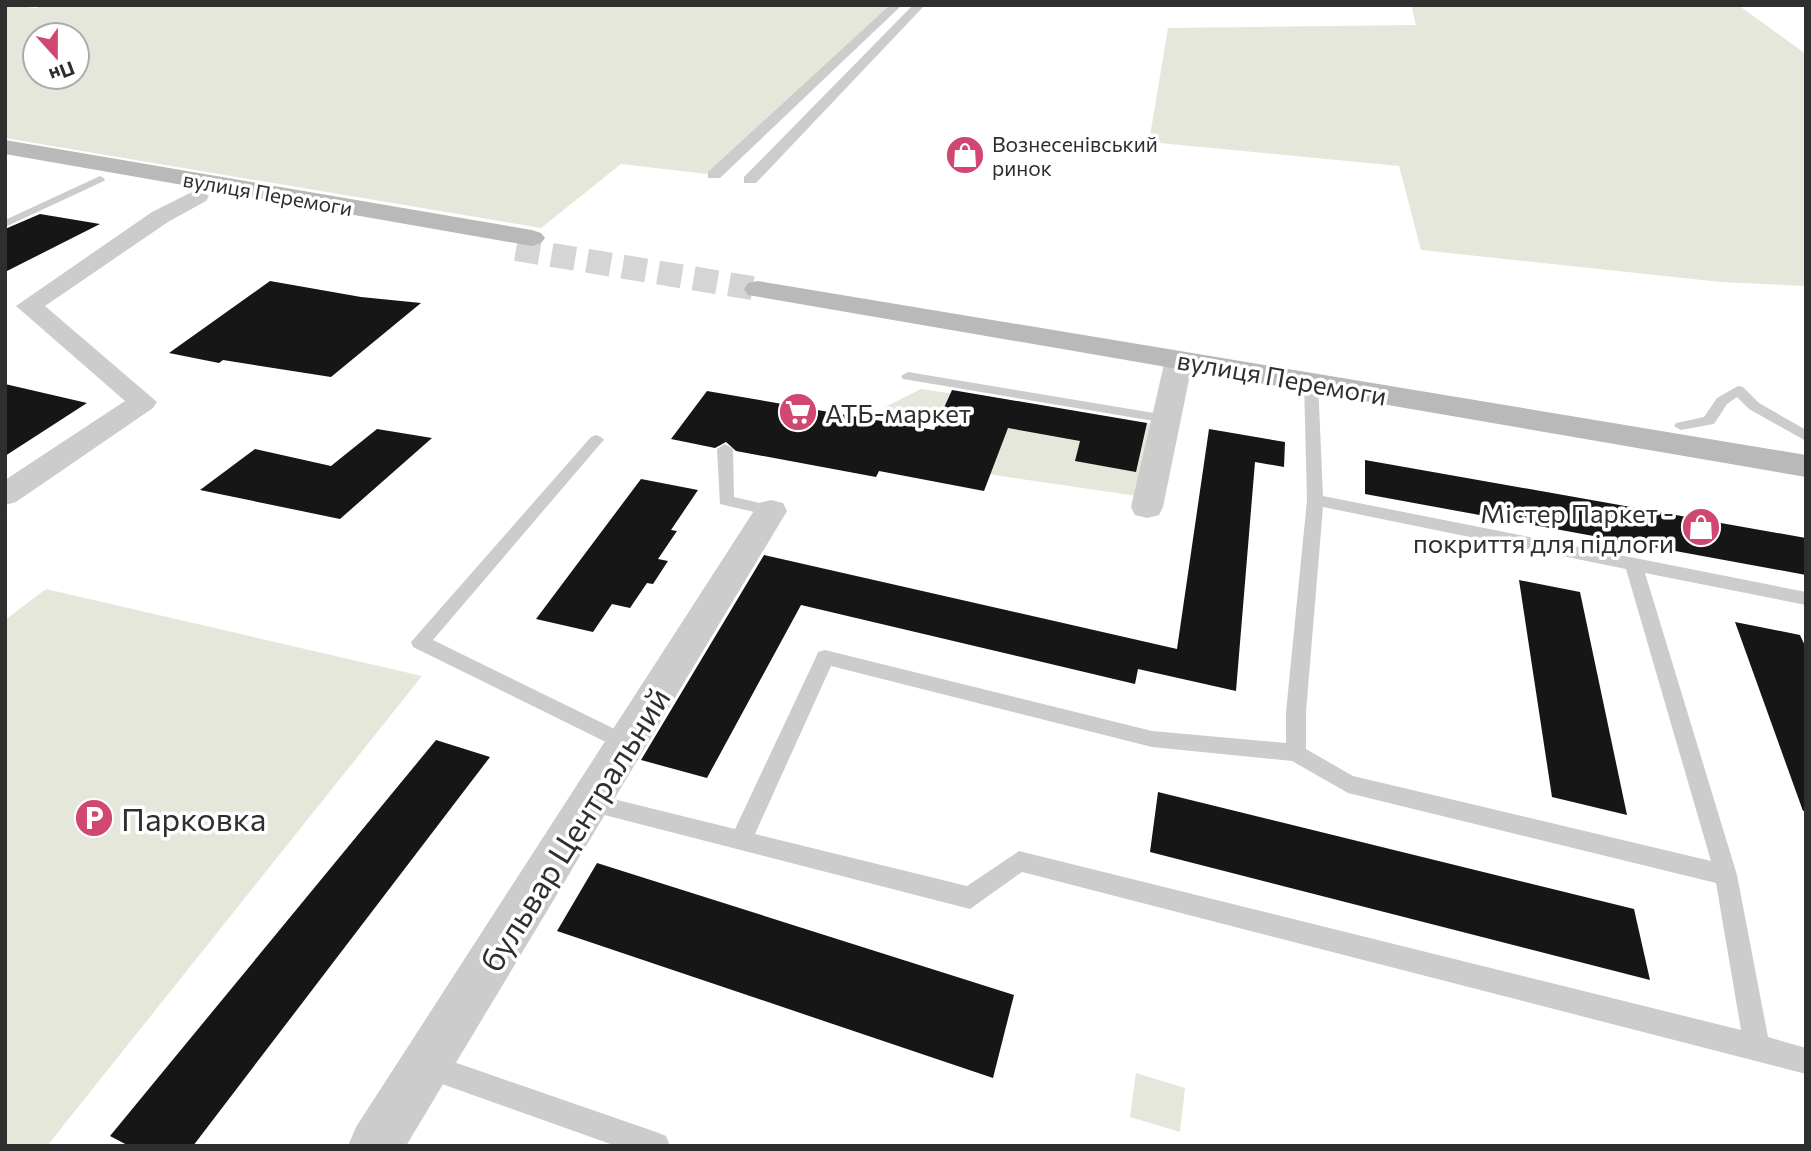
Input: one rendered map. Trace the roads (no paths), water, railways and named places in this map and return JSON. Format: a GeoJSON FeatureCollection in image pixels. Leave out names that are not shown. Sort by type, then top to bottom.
{"type":"FeatureCollection","features":[{"type":"Feature","properties":{"kind":"main road","name":"вулиця Перемоги"},"geometry":{"type":"LineString","coordinates":[[5,148],[524,244]]}},
{"type":"Feature","properties":{"kind":"main road","name":"вулиця Перемоги"},"geometry":{"type":"LineString","coordinates":[[5,163],[165,190],[203,186]]}},
{"type":"Feature","properties":{"kind":"main road","name":"вулиця Перемоги"},"geometry":{"type":"LineString","coordinates":[[1806,445],[765,282],[1179,360],[1806,466]]}},
{"type":"Feature","properties":{"kind":"street"},"geometry":{"type":"LineString","coordinates":[[714,175],[897,5]]}},
{"type":"Feature","properties":{"kind":"street"},"geometry":{"type":"LineString","coordinates":[[750,180],[920,5]]}},
{"type":"Feature","properties":{"kind":"street"},"geometry":{"type":"LineString","coordinates":[[5,495],[143,402],[29,306],[203,186]]}},
{"type":"Feature","properties":{"kind":"street"},"geometry":{"type":"LineString","coordinates":[[1147,507],[1179,360]]}},
{"type":"Feature","properties":{"kind":"street","name":"бульвар Центральний"},"geometry":{"type":"LineString","coordinates":[[375,1146],[771,511]]}},
{"type":"Feature","properties":{"kind":"lane"},"geometry":{"type":"LineString","coordinates":[[5,224],[100,179]]}},
{"type":"Feature","properties":{"kind":"lane"},"geometry":{"type":"LineString","coordinates":[[908,376],[1166,419]]}},
{"type":"Feature","properties":{"kind":"lane"},"geometry":{"type":"LineString","coordinates":[[1296,753],[1296,712],[1315,500],[1311,382]]}},
{"type":"Feature","properties":{"kind":"lane"},"geometry":{"type":"LineString","coordinates":[[1681,426],[1709,421],[1723,401],[1738,390],[1754,406],[1806,436]]}},
{"type":"Feature","properties":{"kind":"lane"},"geometry":{"type":"LineString","coordinates":[[596,440],[420,642],[626,744]]}},
{"type":"Feature","properties":{"kind":"lane"},"geometry":{"type":"LineString","coordinates":[[725,449],[726,500],[771,511]]}},
{"type":"Feature","properties":{"kind":"lane"},"geometry":{"type":"LineString","coordinates":[[1315,500],[1806,599]]}},
{"type":"Feature","properties":{"kind":"lane"},"geometry":{"type":"LineString","coordinates":[[1634,566],[1726,875],[1757,1047]]}},
{"type":"Feature","properties":{"kind":"lane"},"geometry":{"type":"LineString","coordinates":[[741,840],[825,657],[1152,739],[1296,753],[1348,784],[1726,875]]}},
{"type":"Feature","properties":{"kind":"lane"},"geometry":{"type":"LineString","coordinates":[[589,802],[970,898],[1019,861],[1806,1061]]}},
{"type":"Feature","properties":{"kind":"lane"},"geometry":{"type":"LineString","coordinates":[[427,1066],[649,1144]]}},
{"type":"Feature","properties":{"kind":"tunnel"},"geometry":{"type":"LineString","coordinates":[[516,249],[758,289]]}},
{"type":"Feature","properties":{"kind":"place","name":"Вознесенівський ринок"},"geometry":{"type":"Point","coordinates":[965,155]}},
{"type":"Feature","properties":{"kind":"place","name":"АТБ-маркет"},"geometry":{"type":"Point","coordinates":[798,412]}},
{"type":"Feature","properties":{"kind":"place","name":"Містер Паркет - покриття для підлоги"},"geometry":{"type":"Point","coordinates":[1701,527]}},
{"type":"Feature","properties":{"kind":"place","name":"Парковка"},"geometry":{"type":"Point","coordinates":[94,818]}}]}
